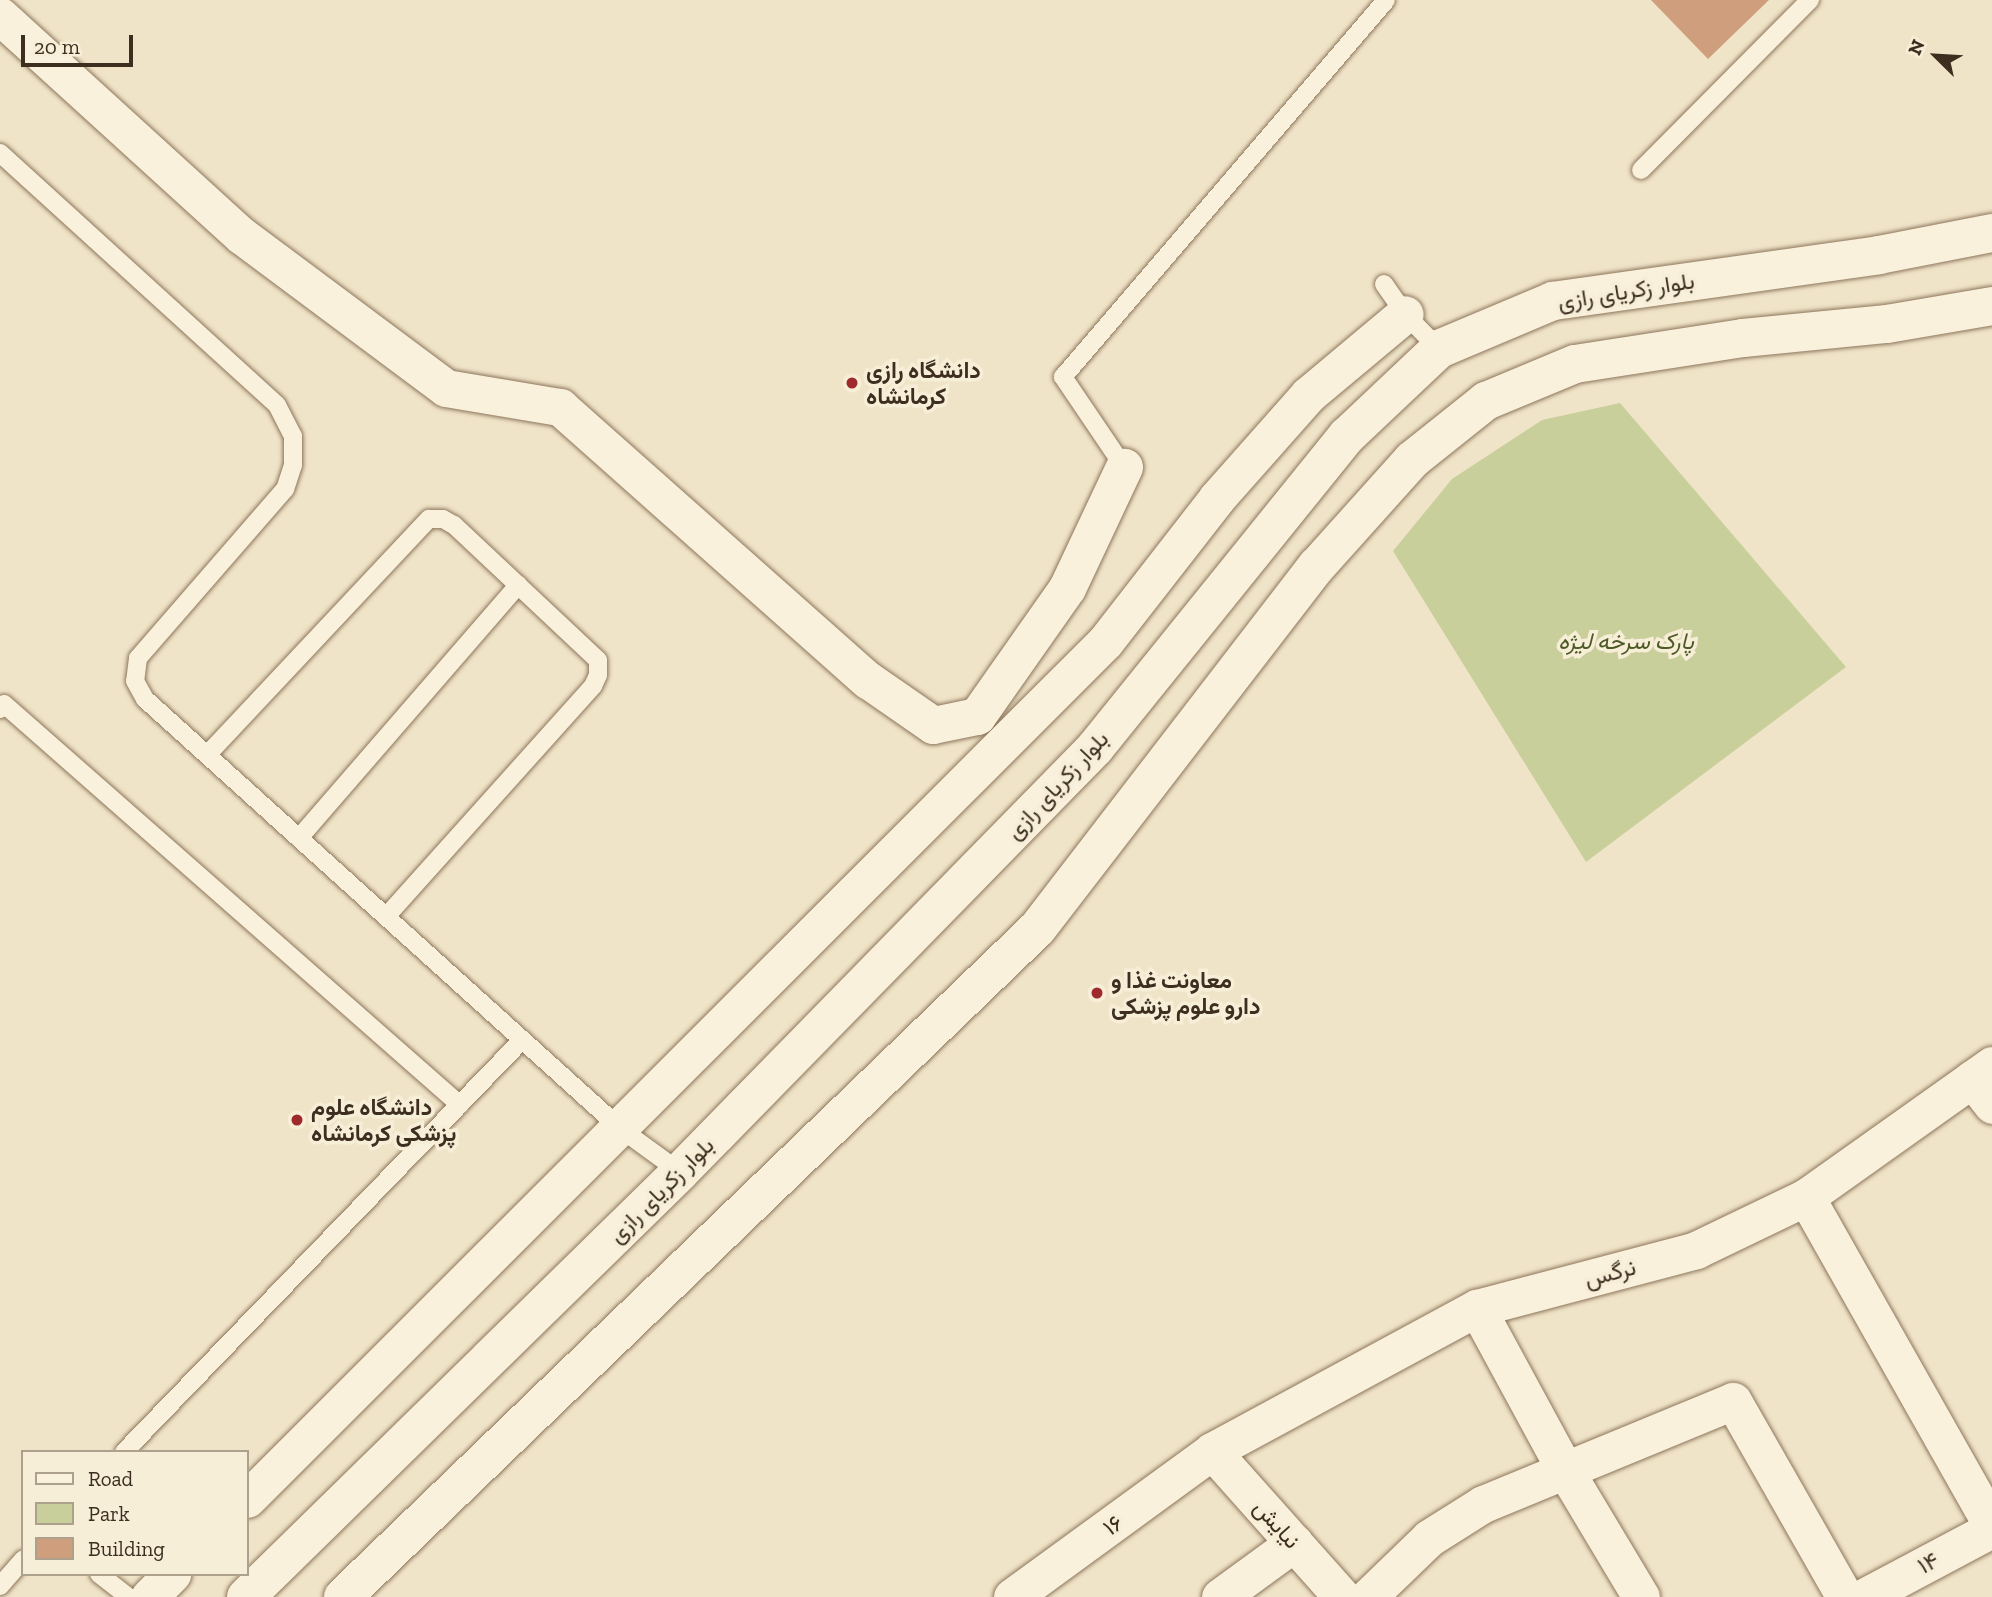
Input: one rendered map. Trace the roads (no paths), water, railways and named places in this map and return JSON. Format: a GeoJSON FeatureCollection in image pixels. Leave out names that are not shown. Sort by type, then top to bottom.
{"type":"FeatureCollection","features":[{"type":"Feature","properties":{"kind":"main road","name":"بلوار زکریای رازی"},"geometry":{"type":"LineString","coordinates":[[246,1597],[680,1172],[1095,748],[1348,436],[1439,349],[1553,301],[1879,255],[1992,233]]}},
{"type":"Feature","properties":{"kind":"main road"},"geometry":{"type":"LineString","coordinates":[[343,1597],[1037,929],[1317,566],[1412,460],[1486,401],[1575,363],[1744,338],[1888,324],[1992,306]]}},
{"type":"Feature","properties":{"kind":"street"},"geometry":{"type":"LineString","coordinates":[[0,16],[242,236],[446,388],[561,407],[868,680],[933,725],[977,716],[1067,588],[1124,467]]}},
{"type":"Feature","properties":{"kind":"street"},"geometry":{"type":"LineString","coordinates":[[248,1498],[621,1129],[1105,642],[1217,498],[1307,395],[1405,314]]}},
{"type":"Feature","properties":{"kind":"street","name":"نرگس"},"geometry":{"type":"LineString","coordinates":[[1212,1451],[1477,1308],[1696,1250],[1806,1197],[1985,1083]]}},
{"type":"Feature","properties":{"kind":"street"},"geometry":{"type":"LineString","coordinates":[[1806,1197],[1992,1528]]}},
{"type":"Feature","properties":{"kind":"street"},"geometry":{"type":"LineString","coordinates":[[1477,1308],[1565,1470],[1641,1597]]}},
{"type":"Feature","properties":{"kind":"street"},"geometry":{"type":"LineString","coordinates":[[1368,1597],[1429,1538],[1483,1504],[1733,1401],[1845,1597]]}},
{"type":"Feature","properties":{"kind":"street","name":"نیایش"},"geometry":{"type":"LineString","coordinates":[[1212,1451],[1342,1597]]}},
{"type":"Feature","properties":{"kind":"street","name":"۱۶"},"geometry":{"type":"LineString","coordinates":[[1012,1597],[1061,1583],[1212,1451]]}},
{"type":"Feature","properties":{"kind":"street","name":"۱۴"},"geometry":{"type":"LineString","coordinates":[[1864,1597],[1992,1528]]}},
{"type":"Feature","properties":{"kind":"street"},"geometry":{"type":"LineString","coordinates":[[1220,1597],[1294,1543]]}},
{"type":"Feature","properties":{"kind":"street"},"geometry":{"type":"LineString","coordinates":[[149,1597],[170,1576]]}},
{"type":"Feature","properties":{"kind":"lane"},"geometry":{"type":"LineString","coordinates":[[1124,467],[1063,377],[1386,0]]}},
{"type":"Feature","properties":{"kind":"lane"},"geometry":{"type":"LineString","coordinates":[[1641,170],[1810,0]]}},
{"type":"Feature","properties":{"kind":"lane"},"geometry":{"type":"LineString","coordinates":[[0,153],[277,405],[293,436],[293,466],[285,489],[138,658],[135,681],[145,699],[621,1129],[680,1172]]}},
{"type":"Feature","properties":{"kind":"lane"},"geometry":{"type":"LineString","coordinates":[[1384,284],[1405,314],[1439,349]]}},
{"type":"Feature","properties":{"kind":"lane"},"geometry":{"type":"LineString","coordinates":[[207,755],[429,519],[443,519],[454,525],[598,660],[598,675],[593,685],[386,916]]}},
{"type":"Feature","properties":{"kind":"lane"},"geometry":{"type":"LineString","coordinates":[[299,838],[518,585]]}},
{"type":"Feature","properties":{"kind":"lane"},"geometry":{"type":"LineString","coordinates":[[0,709],[4,704],[460,1105]]}},
{"type":"Feature","properties":{"kind":"lane"},"geometry":{"type":"LineString","coordinates":[[126,1450],[522,1040]]}},
{"type":"Feature","properties":{"kind":"lane"},"geometry":{"type":"LineString","coordinates":[[0,1586],[21,1562]]}},
{"type":"Feature","properties":{"kind":"lane"},"geometry":{"type":"LineString","coordinates":[[102,1576],[128,1597]]}},
{"type":"Feature","properties":{"kind":"place","name":"دانشگاه رازی کرمانشاه"},"geometry":{"type":"Point","coordinates":[852,383]}},
{"type":"Feature","properties":{"kind":"place","name":"معاونت غذا و دارو علوم پزشکی"},"geometry":{"type":"Point","coordinates":[1097,993]}},
{"type":"Feature","properties":{"kind":"place","name":"دانشگاه علوم پزشکی کرمانشاه"},"geometry":{"type":"Point","coordinates":[297,1120]}},
{"type":"Feature","properties":{"kind":"park label","name":"پارک سرخه لیژه"},"geometry":{"type":"Point","coordinates":[1626,641]}}]}
